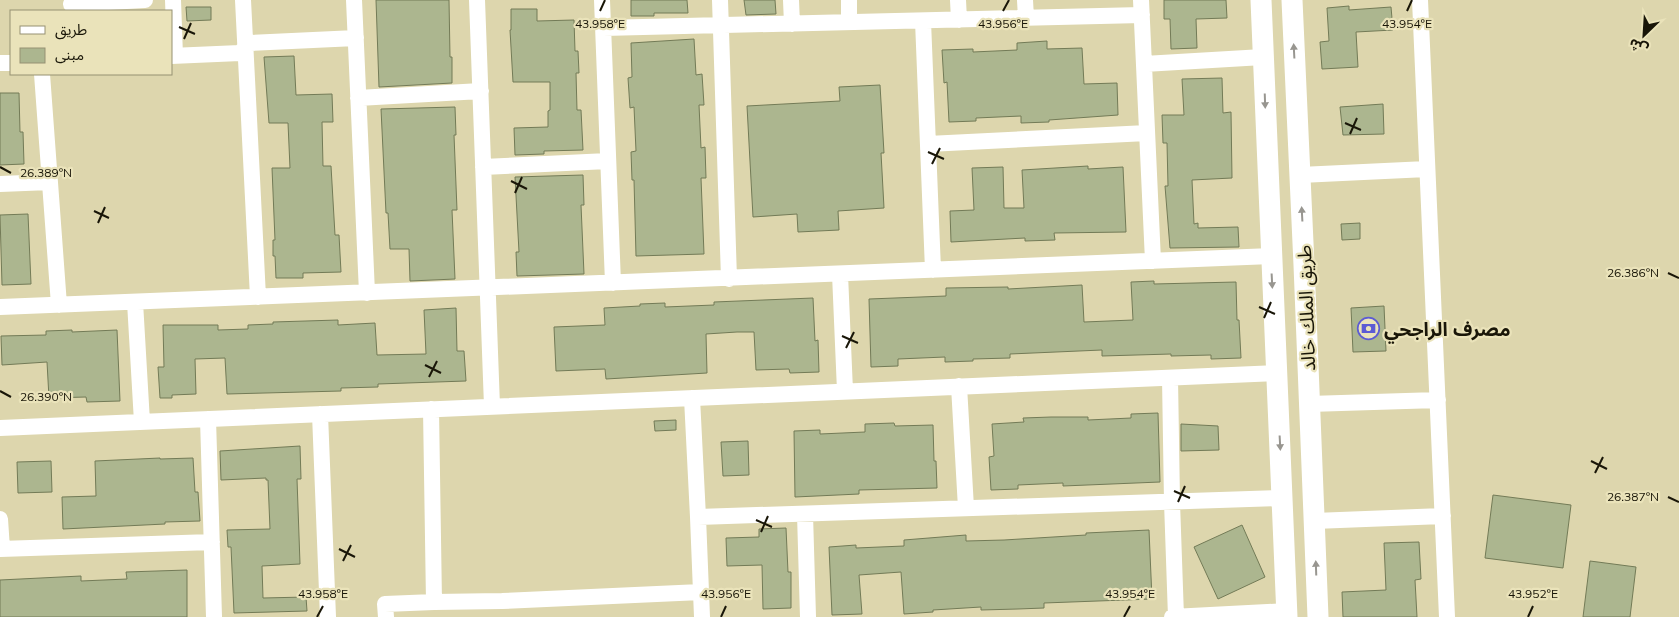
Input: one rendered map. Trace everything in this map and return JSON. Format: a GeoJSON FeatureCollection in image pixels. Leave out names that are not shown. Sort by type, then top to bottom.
{"type":"FeatureCollection","features":[{"type":"Feature","properties":{"kind":"main road","name":"طريق الملك خالد"},"geometry":{"type":"LineString","coordinates":[[1261,0],[1287,614]]}},
{"type":"Feature","properties":{"kind":"main road","name":"طريق الملك خالد"},"geometry":{"type":"LineString","coordinates":[[1292,0],[1318,617]]}},
{"type":"Feature","properties":{"kind":"street"},"geometry":{"type":"LineString","coordinates":[[71,5],[145,0]]}},
{"type":"Feature","properties":{"kind":"street"},"geometry":{"type":"LineString","coordinates":[[173,0],[173,56],[240,53],[250,43],[356,38]]}},
{"type":"Feature","properties":{"kind":"street"},"geometry":{"type":"LineString","coordinates":[[243,0],[258,298]]}},
{"type":"Feature","properties":{"kind":"street"},"geometry":{"type":"LineString","coordinates":[[354,0],[367,293]]}},
{"type":"Feature","properties":{"kind":"street"},"geometry":{"type":"LineString","coordinates":[[478,0],[492,406]]}},
{"type":"Feature","properties":{"kind":"street"},"geometry":{"type":"LineString","coordinates":[[602,0],[613,284]]}},
{"type":"Feature","properties":{"kind":"street"},"geometry":{"type":"LineString","coordinates":[[720,0],[729,279]]}},
{"type":"Feature","properties":{"kind":"street"},"geometry":{"type":"LineString","coordinates":[[791,0],[792,24]]}},
{"type":"Feature","properties":{"kind":"street"},"geometry":{"type":"LineString","coordinates":[[849,0],[850,22]]}},
{"type":"Feature","properties":{"kind":"street"},"geometry":{"type":"LineString","coordinates":[[958,0],[959,20]]}},
{"type":"Feature","properties":{"kind":"street"},"geometry":{"type":"LineString","coordinates":[[1025,0],[1026,18]]}},
{"type":"Feature","properties":{"kind":"street"},"geometry":{"type":"LineString","coordinates":[[1420,0],[1446,617]]}},
{"type":"Feature","properties":{"kind":"street"},"geometry":{"type":"LineString","coordinates":[[603,28],[1026,18],[1141,8],[1153,261]]}},
{"type":"Feature","properties":{"kind":"street"},"geometry":{"type":"LineString","coordinates":[[923,21],[933,270]]}},
{"type":"Feature","properties":{"kind":"street"},"geometry":{"type":"LineString","coordinates":[[1144,64],[1264,57]]}},
{"type":"Feature","properties":{"kind":"street"},"geometry":{"type":"LineString","coordinates":[[42,75],[59,305]]}},
{"type":"Feature","properties":{"kind":"street"},"geometry":{"type":"LineString","coordinates":[[358,98],[481,91]]}},
{"type":"Feature","properties":{"kind":"street"},"geometry":{"type":"LineString","coordinates":[[928,144],[1147,133]]}},
{"type":"Feature","properties":{"kind":"street"},"geometry":{"type":"LineString","coordinates":[[483,167],[608,161]]}},
{"type":"Feature","properties":{"kind":"street"},"geometry":{"type":"LineString","coordinates":[[1300,175],[1427,169]]}},
{"type":"Feature","properties":{"kind":"street"},"geometry":{"type":"LineString","coordinates":[[0,184],[50,182]]}},
{"type":"Feature","properties":{"kind":"street"},"geometry":{"type":"LineString","coordinates":[[0,307],[613,284],[1272,256]]}},
{"type":"Feature","properties":{"kind":"street"},"geometry":{"type":"LineString","coordinates":[[840,274],[845,391]]}},
{"type":"Feature","properties":{"kind":"street"},"geometry":{"type":"LineString","coordinates":[[135,302],[142,422]]}},
{"type":"Feature","properties":{"kind":"street"},"geometry":{"type":"LineString","coordinates":[[0,428],[1276,372]]}},
{"type":"Feature","properties":{"kind":"street"},"geometry":{"type":"LineString","coordinates":[[1170,378],[1176,617]]}},
{"type":"Feature","properties":{"kind":"street"},"geometry":{"type":"LineString","coordinates":[[959,386],[966,508]]}},
{"type":"Feature","properties":{"kind":"street"},"geometry":{"type":"LineString","coordinates":[[692,398],[702,617]]}},
{"type":"Feature","properties":{"kind":"street"},"geometry":{"type":"LineString","coordinates":[[1309,404],[1438,400]]}},
{"type":"Feature","properties":{"kind":"street"},"geometry":{"type":"LineString","coordinates":[[431,409],[434,602]]}},
{"type":"Feature","properties":{"kind":"street"},"geometry":{"type":"LineString","coordinates":[[320,414],[328,617]]}},
{"type":"Feature","properties":{"kind":"street"},"geometry":{"type":"LineString","coordinates":[[208,419],[214,617]]}},
{"type":"Feature","properties":{"kind":"street"},"geometry":{"type":"LineString","coordinates":[[698,517],[1282,498]]}},
{"type":"Feature","properties":{"kind":"street"},"geometry":{"type":"LineString","coordinates":[[805,514],[808,617]]}},
{"type":"Feature","properties":{"kind":"street"},"geometry":{"type":"LineString","coordinates":[[1314,521],[1442,516]]}},
{"type":"Feature","properties":{"kind":"street"},"geometry":{"type":"LineString","coordinates":[[0,519],[1,549],[212,542]]}},
{"type":"Feature","properties":{"kind":"street"},"geometry":{"type":"LineString","coordinates":[[386,617],[385,604],[434,602],[503,609],[701,592]]}},
{"type":"Feature","properties":{"kind":"street"},"geometry":{"type":"LineString","coordinates":[[1172,617],[1287,614]]}},
{"type":"Feature","properties":{"kind":"building"},"geometry":{"type":"Polygon","coordinates":[[[376,0],[449,0],[452,83],[379,87],[376,0]]]}},
{"type":"Feature","properties":{"kind":"building"},"geometry":{"type":"Polygon","coordinates":[[[631,0],[687,0],[688,13],[654,13],[654,16],[631,16],[631,0]]]}},
{"type":"Feature","properties":{"kind":"building"},"geometry":{"type":"Polygon","coordinates":[[[744,0],[775,0],[776,14],[746,15],[744,0]]]}},
{"type":"Feature","properties":{"kind":"building"},"geometry":{"type":"Polygon","coordinates":[[[1164,0],[1226,0],[1227,18],[1196,19],[1197,48],[1171,49],[1170,19],[1164,19],[1164,0]]]}},
{"type":"Feature","properties":{"kind":"building"},"geometry":{"type":"Polygon","coordinates":[[[1349,6],[1349,10],[1391,7],[1393,30],[1356,32],[1358,67],[1322,69],[1320,42],[1329,41],[1327,8],[1349,6]]]}},
{"type":"Feature","properties":{"kind":"building"},"geometry":{"type":"Polygon","coordinates":[[[186,7],[211,7],[211,20],[187,21],[186,7]]]}},
{"type":"Feature","properties":{"kind":"building"},"geometry":{"type":"Polygon","coordinates":[[[511,9],[537,9],[537,21],[574,20],[575,51],[578,51],[579,73],[576,73],[577,110],[581,110],[583,150],[544,151],[544,154],[515,155],[514,128],[548,127],[550,82],[513,82],[510,30],[511,9]]]}},
{"type":"Feature","properties":{"kind":"building"},"geometry":{"type":"Polygon","coordinates":[[[694,39],[696,75],[702,74],[704,105],[699,105],[701,148],[705,147],[706,178],[701,178],[704,254],[636,256],[634,180],[632,180],[631,152],[636,151],[634,107],[630,108],[628,78],[632,77],[631,43],[694,39]]]}},
{"type":"Feature","properties":{"kind":"building"},"geometry":{"type":"Polygon","coordinates":[[[1047,41],[1047,49],[1082,48],[1084,84],[1117,83],[1118,115],[1049,120],[1049,122],[1021,123],[1021,116],[976,118],[976,121],[949,122],[947,82],[944,83],[942,50],[973,49],[973,52],[1017,50],[1017,43],[1047,41]]]}},
{"type":"Feature","properties":{"kind":"building"},"geometry":{"type":"Polygon","coordinates":[[[294,56],[296,95],[332,94],[333,122],[322,122],[323,166],[331,166],[335,235],[339,235],[341,272],[303,273],[303,278],[276,278],[275,256],[273,256],[273,240],[275,240],[272,168],[290,168],[288,123],[269,123],[264,57],[294,56]]]}},
{"type":"Feature","properties":{"kind":"building"},"geometry":{"type":"Polygon","coordinates":[[[1222,78],[1223,113],[1231,112],[1232,178],[1192,180],[1194,224],[1198,223],[1198,228],[1238,227],[1239,247],[1170,248],[1165,186],[1168,186],[1167,143],[1163,143],[1162,115],[1184,115],[1182,79],[1222,78]]]}},
{"type":"Feature","properties":{"kind":"building"},"geometry":{"type":"Polygon","coordinates":[[[880,85],[884,153],[881,153],[884,208],[838,211],[839,230],[798,232],[797,214],[753,217],[747,106],[840,101],[839,87],[880,85]]]}},
{"type":"Feature","properties":{"kind":"building"},"geometry":{"type":"Polygon","coordinates":[[[0,93],[19,93],[20,132],[23,132],[24,164],[0,165],[0,93]]]}},
{"type":"Feature","properties":{"kind":"building"},"geometry":{"type":"Polygon","coordinates":[[[1383,104],[1384,134],[1343,135],[1340,107],[1383,104]]]}},
{"type":"Feature","properties":{"kind":"building"},"geometry":{"type":"Polygon","coordinates":[[[455,107],[456,135],[454,135],[457,210],[452,210],[455,279],[410,281],[409,249],[390,249],[388,213],[386,213],[381,109],[455,107]]]}},
{"type":"Feature","properties":{"kind":"building"},"geometry":{"type":"Polygon","coordinates":[[[1088,166],[1088,169],[1123,167],[1126,232],[1054,233],[1055,240],[1025,241],[1025,238],[951,242],[950,211],[974,210],[972,168],[1003,167],[1004,208],[1024,208],[1022,170],[1088,166]]]}},
{"type":"Feature","properties":{"kind":"building"},"geometry":{"type":"Polygon","coordinates":[[[583,175],[584,205],[581,205],[584,274],[517,276],[516,252],[519,252],[515,177],[583,175]]]}},
{"type":"Feature","properties":{"kind":"building"},"geometry":{"type":"Polygon","coordinates":[[[28,214],[31,284],[2,285],[0,215],[28,214]]]}},
{"type":"Feature","properties":{"kind":"building"},"geometry":{"type":"Polygon","coordinates":[[[1360,223],[1360,239],[1342,240],[1341,224],[1360,223]]]}},
{"type":"Feature","properties":{"kind":"building"},"geometry":{"type":"Polygon","coordinates":[[[1154,281],[1154,284],[1236,282],[1241,358],[1211,359],[1211,355],[1171,356],[1171,354],[1102,356],[1102,350],[1010,354],[1010,358],[973,359],[973,361],[945,362],[945,357],[898,359],[898,366],[871,367],[869,299],[946,296],[946,288],[1008,287],[1008,289],[1082,285],[1084,322],[1133,320],[1131,282],[1154,281]]]}},
{"type":"Feature","properties":{"kind":"building"},"geometry":{"type":"Polygon","coordinates":[[[813,298],[815,341],[818,340],[819,372],[790,373],[789,369],[756,370],[754,332],[706,334],[707,373],[606,379],[605,369],[556,371],[554,327],[605,325],[604,308],[640,306],[640,304],[665,303],[665,307],[714,305],[714,302],[813,298]]]}},
{"type":"Feature","properties":{"kind":"building","name":"مصرف الراجحي"},"geometry":{"type":"Polygon","coordinates":[[[1384,306],[1386,351],[1353,352],[1351,308],[1384,306]]]}},
{"type":"Feature","properties":{"kind":"building"},"geometry":{"type":"Polygon","coordinates":[[[456,308],[457,351],[464,351],[466,381],[378,384],[378,387],[341,388],[341,391],[227,394],[225,358],[195,359],[196,394],[172,395],[172,398],[160,398],[158,367],[164,367],[163,325],[218,325],[218,330],[248,329],[248,325],[273,324],[273,322],[338,320],[338,325],[375,323],[377,355],[426,354],[424,310],[456,308]]]}},
{"type":"Feature","properties":{"kind":"building"},"geometry":{"type":"Polygon","coordinates":[[[72,330],[72,332],[117,330],[120,401],[87,402],[86,397],[49,398],[47,362],[2,365],[1,336],[46,335],[46,331],[72,330]]]}},
{"type":"Feature","properties":{"kind":"building"},"geometry":{"type":"Polygon","coordinates":[[[1158,413],[1160,482],[1063,486],[1063,483],[1018,485],[1018,489],[991,490],[989,457],[994,456],[992,424],[1024,422],[1023,418],[1088,417],[1088,420],[1131,418],[1131,414],[1158,413]]]}},
{"type":"Feature","properties":{"kind":"building"},"geometry":{"type":"Polygon","coordinates":[[[676,420],[676,430],[655,431],[654,421],[676,420]]]}},
{"type":"Feature","properties":{"kind":"building"},"geometry":{"type":"Polygon","coordinates":[[[894,423],[895,426],[933,425],[937,488],[859,490],[859,494],[795,497],[794,431],[820,430],[820,434],[865,432],[865,424],[894,423]]]}},
{"type":"Feature","properties":{"kind":"building"},"geometry":{"type":"Polygon","coordinates":[[[1181,424],[1218,426],[1219,450],[1181,451],[1181,424]]]}},
{"type":"Feature","properties":{"kind":"building"},"geometry":{"type":"Polygon","coordinates":[[[748,441],[749,475],[723,476],[721,442],[748,441]]]}},
{"type":"Feature","properties":{"kind":"building"},"geometry":{"type":"Polygon","coordinates":[[[300,446],[301,479],[297,479],[300,564],[262,566],[263,598],[306,597],[307,611],[234,613],[231,547],[228,547],[227,530],[270,529],[268,480],[266,478],[221,480],[220,451],[300,446]]]}},
{"type":"Feature","properties":{"kind":"building"},"geometry":{"type":"Polygon","coordinates":[[[193,458],[195,492],[198,492],[200,521],[63,529],[62,497],[96,496],[95,461],[193,458]]]}},
{"type":"Feature","properties":{"kind":"building"},"geometry":{"type":"Polygon","coordinates":[[[51,461],[52,492],[18,493],[17,462],[51,461]]]}},
{"type":"Feature","properties":{"kind":"building"},"geometry":{"type":"Polygon","coordinates":[[[1493,495],[1571,505],[1563,568],[1485,558],[1493,495]]]}},
{"type":"Feature","properties":{"kind":"building"},"geometry":{"type":"Polygon","coordinates":[[[1242,525],[1265,577],[1218,599],[1194,547],[1242,525]]]}},
{"type":"Feature","properties":{"kind":"building"},"geometry":{"type":"Polygon","coordinates":[[[786,528],[788,572],[791,572],[791,608],[763,609],[762,565],[727,566],[726,538],[759,537],[759,529],[786,528]]]}},
{"type":"Feature","properties":{"kind":"building"},"geometry":{"type":"Polygon","coordinates":[[[1149,530],[1152,599],[1044,603],[1044,608],[981,610],[981,607],[904,614],[901,572],[859,575],[862,614],[832,615],[829,547],[856,545],[856,548],[904,546],[904,540],[966,535],[966,541],[1004,540],[1149,530]]]}},
{"type":"Feature","properties":{"kind":"building"},"geometry":{"type":"Polygon","coordinates":[[[1419,542],[1421,579],[1415,580],[1417,617],[1343,617],[1342,592],[1386,590],[1384,543],[1419,542]]]}},
{"type":"Feature","properties":{"kind":"building"},"geometry":{"type":"Polygon","coordinates":[[[1590,561],[1636,567],[1630,617],[1583,617],[1590,561]]]}},
{"type":"Feature","properties":{"kind":"building"},"geometry":{"type":"Polygon","coordinates":[[[187,570],[187,617],[0,617],[0,580],[81,576],[81,581],[127,579],[126,572],[187,570]]]}},
{"type":"Feature","properties":{"kind":"place","name":"مصرف الراجحي"},"geometry":{"type":"Point","coordinates":[1368,329]}}]}
